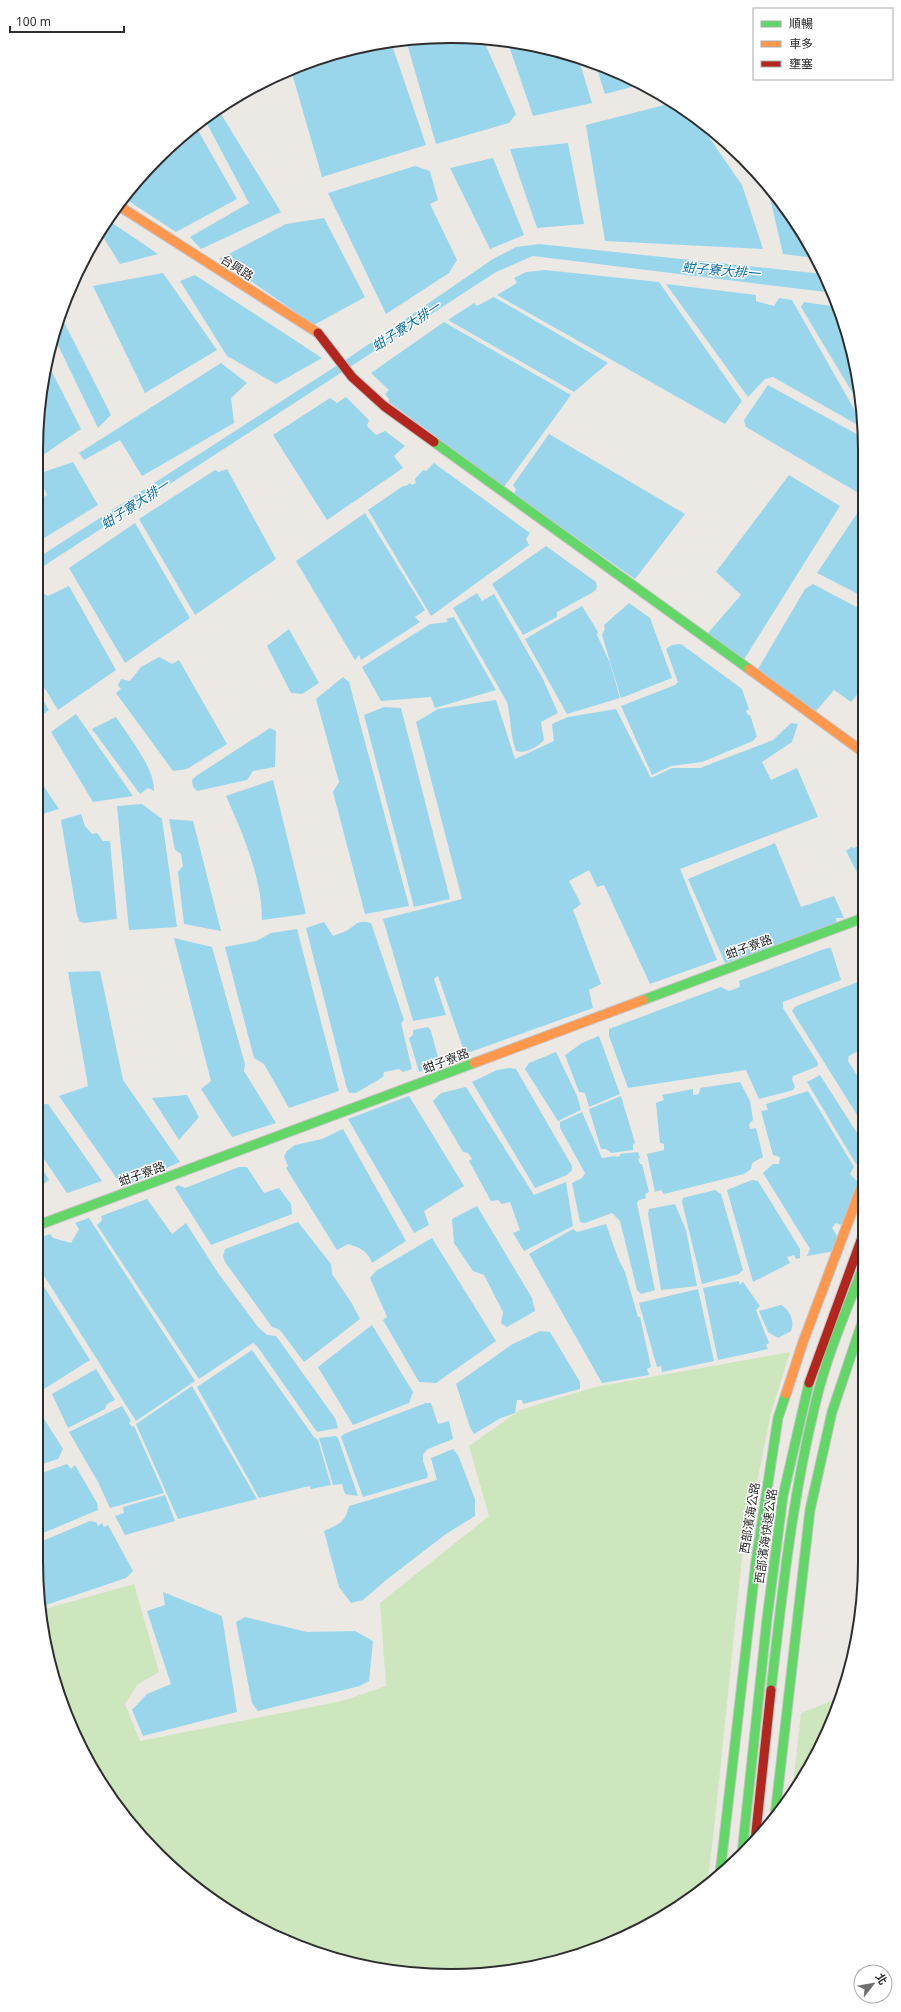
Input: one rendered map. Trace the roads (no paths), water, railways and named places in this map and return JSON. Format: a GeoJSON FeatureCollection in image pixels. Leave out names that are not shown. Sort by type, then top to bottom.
{"type":"FeatureCollection","features":[{"type":"Feature","properties":{"kind":"main road","name":"台興路"},"geometry":{"type":"LineString","coordinates":[[122,209],[319,334],[352,377],[384,406],[858,749]]}},
{"type":"Feature","properties":{"kind":"main road","name":"蚶子寮路"},"geometry":{"type":"LineString","coordinates":[[43,1223],[478,1062],[626,1004],[858,920]]}},
{"type":"Feature","properties":{"kind":"main road","name":"西部濱海公路"},"geometry":{"type":"LineString","coordinates":[[721,1866],[756,1561],[778,1418],[803,1342],[858,1196]]}},
{"type":"Feature","properties":{"kind":"main road","name":"西部濱海快速公路"},"geometry":{"type":"LineString","coordinates":[[743,1846],[767,1619],[783,1496],[810,1379],[858,1248]]}},
{"type":"Feature","properties":{"kind":"main road","name":"西部濱海快速公路"},"geometry":{"type":"LineString","coordinates":[[756,1831],[779,1620],[795,1498],[809,1427],[817,1396],[835,1341],[858,1281]]}},
{"type":"Feature","properties":{"kind":"main road"},"geometry":{"type":"LineString","coordinates":[[777,1805],[810,1510],[830,1416],[858,1333]]}},
{"type":"Feature","properties":{"kind":"water"},"geometry":{"type":"Polygon","coordinates":[[[450,43],[485,45],[516,114],[509,123],[436,144],[408,45],[450,43]]]}},
{"type":"Feature","properties":{"kind":"water"},"geometry":{"type":"Polygon","coordinates":[[[393,47],[426,145],[322,177],[292,75],[345,57],[393,47]]]}},
{"type":"Feature","properties":{"kind":"water"},"geometry":{"type":"Polygon","coordinates":[[[509,47],[556,57],[580,65],[592,103],[533,116],[509,47]]]}},
{"type":"Feature","properties":{"kind":"water"},"geometry":{"type":"Polygon","coordinates":[[[598,71],[634,86],[605,94],[598,71]]]}},
{"type":"Feature","properties":{"kind":"water"},"geometry":{"type":"Polygon","coordinates":[[[665,105],[699,127],[706,133],[742,185],[763,249],[605,241],[586,125],[665,105]]]}},
{"type":"Feature","properties":{"kind":"water"},"geometry":{"type":"Polygon","coordinates":[[[221,114],[281,212],[201,249],[190,237],[249,203],[207,124],[221,114]]]}},
{"type":"Feature","properties":{"kind":"water"},"geometry":{"type":"Polygon","coordinates":[[[198,130],[237,199],[176,232],[128,201],[162,162],[198,130]]]}},
{"type":"Feature","properties":{"kind":"water"},"geometry":{"type":"Polygon","coordinates":[[[568,143],[584,224],[537,228],[510,149],[568,143]]]}},
{"type":"Feature","properties":{"kind":"water"},"geometry":{"type":"Polygon","coordinates":[[[493,158],[524,235],[490,249],[450,168],[493,158]]]}},
{"type":"Feature","properties":{"kind":"water"},"geometry":{"type":"Polygon","coordinates":[[[415,166],[430,171],[438,200],[430,204],[457,260],[449,273],[386,314],[328,193],[415,166]]]}},
{"type":"Feature","properties":{"kind":"water"},"geometry":{"type":"Polygon","coordinates":[[[770,198],[789,224],[809,257],[783,254],[770,198]]]}},
{"type":"Feature","properties":{"kind":"water"},"geometry":{"type":"Polygon","coordinates":[[[324,218],[365,297],[314,325],[219,259],[286,224],[324,218]]]}},
{"type":"Feature","properties":{"kind":"water"},"geometry":{"type":"Polygon","coordinates":[[[113,223],[158,254],[120,264],[104,238],[113,223]]]}},
{"type":"Feature","properties":{"kind":"water","name":"蚶子寮大排一"},"geometry":{"type":"Polygon","coordinates":[[[539,244],[818,273],[826,292],[533,256],[496,272],[43,566],[43,554],[347,359],[493,259],[516,247],[539,244]]]}},
{"type":"Feature","properties":{"kind":"water"},"geometry":{"type":"Polygon","coordinates":[[[545,270],[659,282],[742,401],[725,424],[497,295],[517,283],[514,278],[526,272],[545,270]]]}},
{"type":"Feature","properties":{"kind":"water"},"geometry":{"type":"Polygon","coordinates":[[[163,273],[217,350],[145,393],[93,286],[163,273]]]}},
{"type":"Feature","properties":{"kind":"water"},"geometry":{"type":"Polygon","coordinates":[[[195,275],[322,358],[276,384],[227,356],[180,281],[195,275]]]}},
{"type":"Feature","properties":{"kind":"water"},"geometry":{"type":"Polygon","coordinates":[[[666,284],[756,295],[756,301],[774,306],[779,298],[792,300],[856,413],[857,421],[856,424],[773,377],[765,379],[748,397],[666,284]]]}},
{"type":"Feature","properties":{"kind":"water"},"geometry":{"type":"Polygon","coordinates":[[[494,297],[608,363],[574,392],[448,320],[474,303],[477,306],[494,297]]]}},
{"type":"Feature","properties":{"kind":"water"},"geometry":{"type":"Polygon","coordinates":[[[804,302],[831,306],[844,345],[855,397],[801,307],[804,302]]]}},
{"type":"Feature","properties":{"kind":"water"},"geometry":{"type":"Polygon","coordinates":[[[64,322],[111,415],[98,428],[57,344],[64,322]]]}},
{"type":"Feature","properties":{"kind":"water"},"geometry":{"type":"Polygon","coordinates":[[[444,322],[571,395],[504,487],[389,402],[389,399],[385,394],[389,390],[371,373],[444,322]]]}},
{"type":"Feature","properties":{"kind":"water"},"geometry":{"type":"Polygon","coordinates":[[[221,363],[247,383],[231,398],[234,423],[142,476],[120,440],[84,460],[79,453],[221,363]]]}},
{"type":"Feature","properties":{"kind":"water"},"geometry":{"type":"Polygon","coordinates":[[[51,370],[81,429],[43,455],[46,397],[51,370]]]}},
{"type":"Feature","properties":{"kind":"water"},"geometry":{"type":"Polygon","coordinates":[[[768,385],[857,434],[858,493],[746,427],[744,420],[768,385]]]}},
{"type":"Feature","properties":{"kind":"water"},"geometry":{"type":"Polygon","coordinates":[[[346,397],[369,420],[367,426],[376,435],[385,431],[405,446],[394,456],[403,468],[327,520],[273,435],[330,398],[337,403],[346,397]]]}},
{"type":"Feature","properties":{"kind":"water"},"geometry":{"type":"Polygon","coordinates":[[[549,434],[685,514],[635,579],[514,494],[516,489],[513,485],[549,434]]]}},
{"type":"Feature","properties":{"kind":"water"},"geometry":{"type":"Polygon","coordinates":[[[73,462],[98,505],[43,539],[43,498],[47,495],[43,486],[43,472],[73,462]]]}},
{"type":"Feature","properties":{"kind":"water"},"geometry":{"type":"Polygon","coordinates":[[[434,463],[530,533],[526,539],[529,545],[431,616],[368,510],[403,486],[410,483],[412,485],[416,483],[415,479],[423,470],[426,471],[434,463]]]}},
{"type":"Feature","properties":{"kind":"water"},"geometry":{"type":"Polygon","coordinates":[[[227,469],[276,559],[195,615],[139,519],[215,470],[219,472],[227,469]]]}},
{"type":"Feature","properties":{"kind":"water"},"geometry":{"type":"Polygon","coordinates":[[[789,475],[840,506],[743,661],[708,633],[741,595],[716,572],[789,475]]]}},
{"type":"Feature","properties":{"kind":"water"},"geometry":{"type":"Polygon","coordinates":[[[858,512],[858,594],[817,573],[858,512]]]}},
{"type":"Feature","properties":{"kind":"water"},"geometry":{"type":"Polygon","coordinates":[[[365,513],[425,610],[415,617],[420,622],[361,660],[359,655],[355,660],[296,561],[365,513]]]}},
{"type":"Feature","properties":{"kind":"water"},"geometry":{"type":"Polygon","coordinates":[[[135,523],[190,618],[125,663],[69,568],[135,523]]]}},
{"type":"Feature","properties":{"kind":"water"},"geometry":{"type":"Polygon","coordinates":[[[546,546],[596,582],[597,587],[595,591],[557,612],[557,617],[523,635],[492,584],[546,546]]]}},
{"type":"Feature","properties":{"kind":"water"},"geometry":{"type":"Polygon","coordinates":[[[813,584],[858,608],[858,694],[851,702],[834,690],[812,716],[758,669],[805,589],[813,584]]]}},
{"type":"Feature","properties":{"kind":"water"},"geometry":{"type":"Polygon","coordinates":[[[69,586],[116,670],[58,710],[43,685],[43,593],[48,596],[69,586]]]}},
{"type":"Feature","properties":{"kind":"water"},"geometry":{"type":"Polygon","coordinates":[[[477,593],[482,601],[494,594],[543,679],[558,713],[541,722],[544,740],[527,751],[516,751],[507,702],[453,608],[477,593]]]}},
{"type":"Feature","properties":{"kind":"water"},"geometry":{"type":"Polygon","coordinates":[[[629,603],[650,618],[672,678],[621,698],[602,635],[605,629],[604,625],[629,603]]]}},
{"type":"Feature","properties":{"kind":"water"},"geometry":{"type":"Polygon","coordinates":[[[582,606],[598,632],[597,635],[610,663],[620,698],[567,714],[525,639],[582,606]]]}},
{"type":"Feature","properties":{"kind":"water"},"geometry":{"type":"Polygon","coordinates":[[[454,617],[496,690],[435,708],[431,697],[381,701],[362,667],[430,624],[448,622],[446,619],[454,617]]]}},
{"type":"Feature","properties":{"kind":"water"},"geometry":{"type":"Polygon","coordinates":[[[289,629],[319,683],[302,694],[291,693],[267,646],[289,629]]]}},
{"type":"Feature","properties":{"kind":"water"},"geometry":{"type":"Polygon","coordinates":[[[681,644],[742,689],[749,709],[746,711],[748,715],[750,715],[757,736],[753,741],[702,762],[671,766],[652,775],[621,706],[675,685],[678,682],[666,649],[672,645],[681,644]]]}},
{"type":"Feature","properties":{"kind":"water"},"geometry":{"type":"Polygon","coordinates":[[[159,657],[172,664],[179,660],[227,744],[187,769],[173,771],[116,693],[121,689],[118,685],[121,679],[130,681],[141,667],[159,657]]]}},
{"type":"Feature","properties":{"kind":"water"},"geometry":{"type":"Polygon","coordinates":[[[343,677],[349,682],[409,906],[365,914],[333,792],[339,782],[316,699],[343,677]]]}},
{"type":"Feature","properties":{"kind":"water"},"geometry":{"type":"Polygon","coordinates":[[[43,700],[49,710],[43,714],[43,700]]]}},
{"type":"Feature","properties":{"kind":"water"},"geometry":{"type":"Polygon","coordinates":[[[496,700],[515,759],[554,741],[552,724],[568,717],[616,709],[651,778],[672,768],[700,768],[773,740],[791,723],[798,724],[792,742],[762,762],[771,780],[797,768],[818,817],[680,869],[717,960],[650,984],[604,885],[597,887],[589,870],[569,881],[581,904],[573,910],[601,984],[589,990],[593,1008],[465,1054],[438,976],[434,979],[446,1015],[413,1021],[383,919],[462,899],[416,722],[438,709],[496,700]]]}},
{"type":"Feature","properties":{"kind":"water"},"geometry":{"type":"Polygon","coordinates":[[[384,707],[401,708],[450,899],[414,907],[364,715],[384,707]]]}},
{"type":"Feature","properties":{"kind":"water"},"geometry":{"type":"Polygon","coordinates":[[[76,714],[133,796],[93,802],[51,732],[76,714]]]}},
{"type":"Feature","properties":{"kind":"water"},"geometry":{"type":"Polygon","coordinates":[[[116,717],[146,762],[153,782],[154,791],[148,788],[140,794],[92,729],[116,717]]]}},
{"type":"Feature","properties":{"kind":"water"},"geometry":{"type":"Polygon","coordinates":[[[270,728],[276,731],[275,767],[253,771],[247,780],[197,791],[193,787],[192,780],[196,776],[270,728]]]}},
{"type":"Feature","properties":{"kind":"water"},"geometry":{"type":"Polygon","coordinates":[[[273,780],[306,914],[262,920],[259,888],[255,872],[245,841],[226,796],[273,780]]]}},
{"type":"Feature","properties":{"kind":"water"},"geometry":{"type":"Polygon","coordinates":[[[43,785],[59,809],[43,814],[43,785]]]}},
{"type":"Feature","properties":{"kind":"water"},"geometry":{"type":"Polygon","coordinates":[[[142,804],[162,819],[177,927],[129,930],[117,806],[142,804]]]}},
{"type":"Feature","properties":{"kind":"water"},"geometry":{"type":"Polygon","coordinates":[[[81,814],[85,826],[92,834],[97,833],[103,841],[110,841],[117,919],[84,923],[80,922],[77,915],[61,820],[81,814]]]}},
{"type":"Feature","properties":{"kind":"water"},"geometry":{"type":"Polygon","coordinates":[[[169,819],[193,821],[221,931],[184,924],[178,872],[183,866],[181,854],[175,850],[169,819]]]}},
{"type":"Feature","properties":{"kind":"water"},"geometry":{"type":"Polygon","coordinates":[[[775,843],[801,907],[834,896],[844,918],[836,918],[837,924],[725,963],[688,879],[775,843]]]}},
{"type":"Feature","properties":{"kind":"water"},"geometry":{"type":"Polygon","coordinates":[[[858,846],[858,874],[846,851],[851,847],[854,848],[858,846]]]}},
{"type":"Feature","properties":{"kind":"water"},"geometry":{"type":"Polygon","coordinates":[[[324,922],[333,936],[346,931],[359,922],[371,923],[404,1020],[401,1023],[412,1069],[403,1072],[399,1069],[384,1072],[383,1077],[356,1093],[349,1093],[346,1085],[306,928],[324,922]]]}},
{"type":"Feature","properties":{"kind":"water"},"geometry":{"type":"Polygon","coordinates":[[[297,929],[339,1091],[289,1108],[264,1064],[254,1058],[225,947],[256,941],[271,933],[297,929]]]}},
{"type":"Feature","properties":{"kind":"water"},"geometry":{"type":"Polygon","coordinates":[[[174,938],[212,947],[245,1064],[244,1071],[276,1123],[232,1137],[201,1089],[211,1081],[174,938]]]}},
{"type":"Feature","properties":{"kind":"water"},"geometry":{"type":"Polygon","coordinates":[[[827,948],[831,948],[841,980],[783,1002],[783,1008],[818,1063],[818,1066],[793,1076],[792,1079],[795,1087],[793,1090],[759,1099],[746,1070],[628,1088],[609,1036],[609,1029],[721,987],[729,991],[740,987],[739,981],[827,948]]]}},
{"type":"Feature","properties":{"kind":"water"},"geometry":{"type":"Polygon","coordinates":[[[100,971],[123,1080],[180,1162],[130,1184],[125,1176],[117,1179],[59,1096],[88,1086],[68,972],[100,971]]]}},
{"type":"Feature","properties":{"kind":"water"},"geometry":{"type":"Polygon","coordinates":[[[858,982],[858,1051],[849,1056],[848,1061],[858,1077],[858,1116],[792,1011],[795,1007],[858,982]]]}},
{"type":"Feature","properties":{"kind":"water"},"geometry":{"type":"Polygon","coordinates":[[[428,1027],[431,1031],[439,1061],[436,1065],[419,1072],[409,1038],[413,1035],[413,1030],[428,1027]]]}},
{"type":"Feature","properties":{"kind":"water"},"geometry":{"type":"Polygon","coordinates":[[[599,1036],[620,1094],[589,1107],[585,1093],[579,1092],[565,1055],[582,1043],[599,1036]]]}},
{"type":"Feature","properties":{"kind":"water"},"geometry":{"type":"Polygon","coordinates":[[[556,1052],[577,1096],[581,1110],[558,1121],[525,1069],[529,1063],[556,1052]]]}},
{"type":"Feature","properties":{"kind":"water"},"geometry":{"type":"Polygon","coordinates":[[[509,1068],[516,1069],[572,1166],[572,1170],[567,1175],[535,1188],[472,1082],[497,1070],[509,1068]]]}},
{"type":"Feature","properties":{"kind":"water"},"geometry":{"type":"Polygon","coordinates":[[[820,1075],[858,1135],[858,1163],[856,1164],[807,1082],[820,1075]]]}},
{"type":"Feature","properties":{"kind":"water"},"geometry":{"type":"Polygon","coordinates":[[[740,1082],[750,1101],[753,1120],[749,1124],[750,1129],[756,1128],[763,1157],[752,1163],[751,1169],[744,1174],[664,1194],[661,1190],[655,1192],[647,1154],[664,1150],[664,1144],[660,1143],[656,1103],[664,1100],[662,1095],[693,1089],[693,1095],[699,1094],[700,1088],[740,1082]]]}},
{"type":"Feature","properties":{"kind":"water"},"geometry":{"type":"Polygon","coordinates":[[[466,1087],[534,1195],[566,1182],[573,1226],[524,1251],[513,1233],[520,1230],[510,1202],[502,1204],[498,1200],[491,1201],[469,1161],[472,1159],[468,1153],[463,1152],[433,1101],[441,1093],[466,1087]]]}},
{"type":"Feature","properties":{"kind":"water"},"geometry":{"type":"Polygon","coordinates":[[[808,1091],[854,1167],[850,1174],[858,1182],[858,1188],[841,1225],[836,1223],[832,1228],[837,1236],[835,1251],[807,1256],[810,1249],[763,1173],[773,1164],[779,1164],[780,1157],[773,1155],[761,1111],[768,1110],[766,1104],[808,1091]]]}},
{"type":"Feature","properties":{"kind":"water"},"geometry":{"type":"Polygon","coordinates":[[[187,1095],[199,1117],[179,1140],[152,1098],[187,1095]]]}},
{"type":"Feature","properties":{"kind":"water"},"geometry":{"type":"Polygon","coordinates":[[[409,1096],[464,1186],[424,1211],[429,1225],[414,1233],[348,1119],[409,1096]]]}},
{"type":"Feature","properties":{"kind":"water"},"geometry":{"type":"Polygon","coordinates":[[[621,1096],[635,1143],[633,1144],[633,1150],[611,1153],[606,1149],[601,1149],[589,1109],[621,1096]]]}},
{"type":"Feature","properties":{"kind":"water"},"geometry":{"type":"Polygon","coordinates":[[[43,1104],[48,1104],[102,1181],[67,1193],[43,1157],[43,1104]]]}},
{"type":"Feature","properties":{"kind":"water"},"geometry":{"type":"Polygon","coordinates":[[[582,1112],[602,1158],[616,1157],[620,1156],[620,1154],[638,1152],[640,1158],[638,1159],[640,1164],[642,1164],[649,1192],[645,1194],[646,1198],[639,1200],[637,1203],[655,1290],[641,1294],[637,1290],[620,1221],[612,1213],[585,1223],[580,1222],[572,1183],[582,1178],[585,1173],[560,1128],[560,1122],[582,1112]]]}},
{"type":"Feature","properties":{"kind":"water"},"geometry":{"type":"Polygon","coordinates":[[[343,1129],[406,1241],[372,1263],[368,1255],[363,1250],[348,1244],[337,1250],[286,1168],[288,1166],[284,1156],[287,1151],[295,1145],[322,1139],[343,1129]]]}},
{"type":"Feature","properties":{"kind":"water"},"geometry":{"type":"Polygon","coordinates":[[[239,1167],[247,1167],[264,1193],[279,1188],[291,1204],[292,1214],[211,1245],[175,1188],[178,1185],[185,1188],[239,1167]]]}},
{"type":"Feature","properties":{"kind":"water"},"geometry":{"type":"Polygon","coordinates":[[[43,1170],[49,1180],[43,1185],[43,1170]]]}},
{"type":"Feature","properties":{"kind":"water"},"geometry":{"type":"Polygon","coordinates":[[[752,1180],[758,1181],[800,1249],[800,1258],[796,1259],[794,1255],[787,1257],[790,1263],[753,1282],[727,1190],[752,1180]]]}},
{"type":"Feature","properties":{"kind":"water"},"geometry":{"type":"Polygon","coordinates":[[[715,1190],[721,1194],[743,1270],[739,1274],[702,1284],[682,1202],[683,1198],[715,1190]]]}},
{"type":"Feature","properties":{"kind":"water"},"geometry":{"type":"Polygon","coordinates":[[[147,1199],[172,1234],[186,1223],[218,1273],[258,1327],[267,1335],[276,1336],[335,1418],[338,1428],[317,1432],[257,1346],[253,1343],[199,1379],[97,1225],[102,1220],[101,1216],[147,1199]]]}},
{"type":"Feature","properties":{"kind":"water"},"geometry":{"type":"Polygon","coordinates":[[[675,1204],[686,1230],[697,1286],[661,1290],[648,1214],[649,1209],[675,1204]]]}},
{"type":"Feature","properties":{"kind":"water"},"geometry":{"type":"Polygon","coordinates":[[[477,1206],[532,1298],[535,1311],[507,1327],[501,1323],[503,1312],[484,1275],[473,1271],[454,1243],[452,1219],[477,1206]]]}},
{"type":"Feature","properties":{"kind":"water"},"geometry":{"type":"Polygon","coordinates":[[[89,1218],[195,1381],[136,1421],[43,1274],[43,1236],[50,1234],[53,1238],[71,1243],[79,1229],[75,1223],[89,1218]]]}},
{"type":"Feature","properties":{"kind":"water"},"geometry":{"type":"Polygon","coordinates":[[[298,1222],[331,1264],[332,1274],[351,1302],[360,1319],[304,1362],[280,1330],[272,1327],[225,1262],[223,1256],[225,1249],[298,1222]]]}},
{"type":"Feature","properties":{"kind":"water"},"geometry":{"type":"Polygon","coordinates":[[[606,1224],[618,1258],[625,1272],[638,1317],[640,1317],[651,1367],[647,1369],[649,1375],[602,1383],[529,1254],[573,1229],[577,1232],[606,1224]]]}},
{"type":"Feature","properties":{"kind":"water"},"geometry":{"type":"Polygon","coordinates":[[[432,1238],[496,1341],[436,1383],[419,1382],[383,1320],[387,1317],[370,1278],[376,1271],[432,1238]]]}},
{"type":"Feature","properties":{"kind":"water"},"geometry":{"type":"Polygon","coordinates":[[[739,1281],[739,1285],[743,1282],[760,1306],[756,1310],[769,1343],[766,1345],[768,1349],[718,1360],[703,1288],[739,1281]]]}},
{"type":"Feature","properties":{"kind":"water"},"geometry":{"type":"Polygon","coordinates":[[[43,1285],[90,1360],[44,1389],[43,1388],[43,1285]]]}},
{"type":"Feature","properties":{"kind":"water"},"geometry":{"type":"Polygon","coordinates":[[[698,1289],[714,1361],[662,1372],[661,1366],[657,1367],[639,1303],[698,1289]]]}},
{"type":"Feature","properties":{"kind":"water"},"geometry":{"type":"Polygon","coordinates":[[[781,1305],[791,1316],[792,1327],[791,1331],[778,1338],[768,1332],[759,1311],[781,1305]]]}},
{"type":"Feature","properties":{"kind":"water"},"geometry":{"type":"Polygon","coordinates":[[[372,1325],[413,1392],[409,1403],[353,1425],[318,1367],[372,1325]]]}},
{"type":"Feature","properties":{"kind":"water"},"geometry":{"type":"Polygon","coordinates":[[[540,1331],[550,1332],[580,1382],[580,1389],[523,1404],[522,1400],[517,1400],[515,1413],[501,1418],[474,1434],[470,1427],[456,1384],[511,1345],[540,1331]]]}},
{"type":"Feature","properties":{"kind":"water"},"geometry":{"type":"Polygon","coordinates":[[[252,1350],[314,1437],[318,1440],[331,1485],[311,1489],[310,1486],[259,1498],[197,1387],[252,1350]]]}},
{"type":"Feature","properties":{"kind":"water"},"geometry":{"type":"Polygon","coordinates":[[[96,1369],[115,1400],[107,1404],[105,1409],[68,1428],[52,1394],[96,1369]]]}},
{"type":"Feature","properties":{"kind":"water"},"geometry":{"type":"Polygon","coordinates":[[[192,1386],[257,1499],[178,1519],[136,1424],[192,1386]]]}},
{"type":"Feature","properties":{"kind":"water"},"geometry":{"type":"Polygon","coordinates":[[[426,1403],[431,1403],[438,1424],[449,1421],[453,1439],[428,1449],[423,1454],[423,1461],[428,1475],[427,1478],[363,1497],[341,1437],[344,1434],[426,1403]]]}},
{"type":"Feature","properties":{"kind":"water"},"geometry":{"type":"Polygon","coordinates":[[[122,1406],[131,1421],[129,1423],[132,1427],[134,1426],[164,1493],[110,1508],[98,1482],[69,1432],[122,1406]]]}},
{"type":"Feature","properties":{"kind":"water"},"geometry":{"type":"Polygon","coordinates":[[[43,1417],[63,1449],[58,1459],[43,1464],[43,1417]]]}},
{"type":"Feature","properties":{"kind":"water"},"geometry":{"type":"Polygon","coordinates":[[[336,1436],[358,1496],[345,1494],[342,1484],[333,1485],[319,1438],[336,1436]]]}},
{"type":"Feature","properties":{"kind":"water"},"geometry":{"type":"Polygon","coordinates":[[[453,1449],[458,1455],[475,1499],[475,1516],[446,1534],[386,1580],[363,1600],[351,1603],[339,1587],[324,1531],[334,1527],[343,1520],[349,1506],[437,1480],[431,1458],[453,1449]]]}},
{"type":"Feature","properties":{"kind":"water"},"geometry":{"type":"Polygon","coordinates":[[[67,1464],[71,1469],[75,1465],[97,1503],[98,1510],[43,1533],[43,1473],[67,1464]]]}},
{"type":"Feature","properties":{"kind":"water"},"geometry":{"type":"Polygon","coordinates":[[[165,1495],[175,1521],[125,1535],[115,1516],[124,1513],[123,1507],[165,1495]]]}},
{"type":"Feature","properties":{"kind":"water"},"geometry":{"type":"Polygon","coordinates":[[[90,1521],[96,1522],[98,1526],[102,1523],[104,1527],[108,1525],[133,1571],[126,1578],[45,1605],[43,1541],[90,1521]]]}},
{"type":"Feature","properties":{"kind":"water"},"geometry":{"type":"Polygon","coordinates":[[[163,1592],[222,1616],[237,1712],[143,1736],[132,1710],[147,1694],[171,1684],[147,1611],[165,1605],[163,1592]]]}},
{"type":"Feature","properties":{"kind":"water"},"geometry":{"type":"Polygon","coordinates":[[[245,1617],[307,1632],[355,1631],[373,1641],[369,1681],[360,1686],[258,1711],[252,1703],[236,1622],[245,1617]]]}}]}
